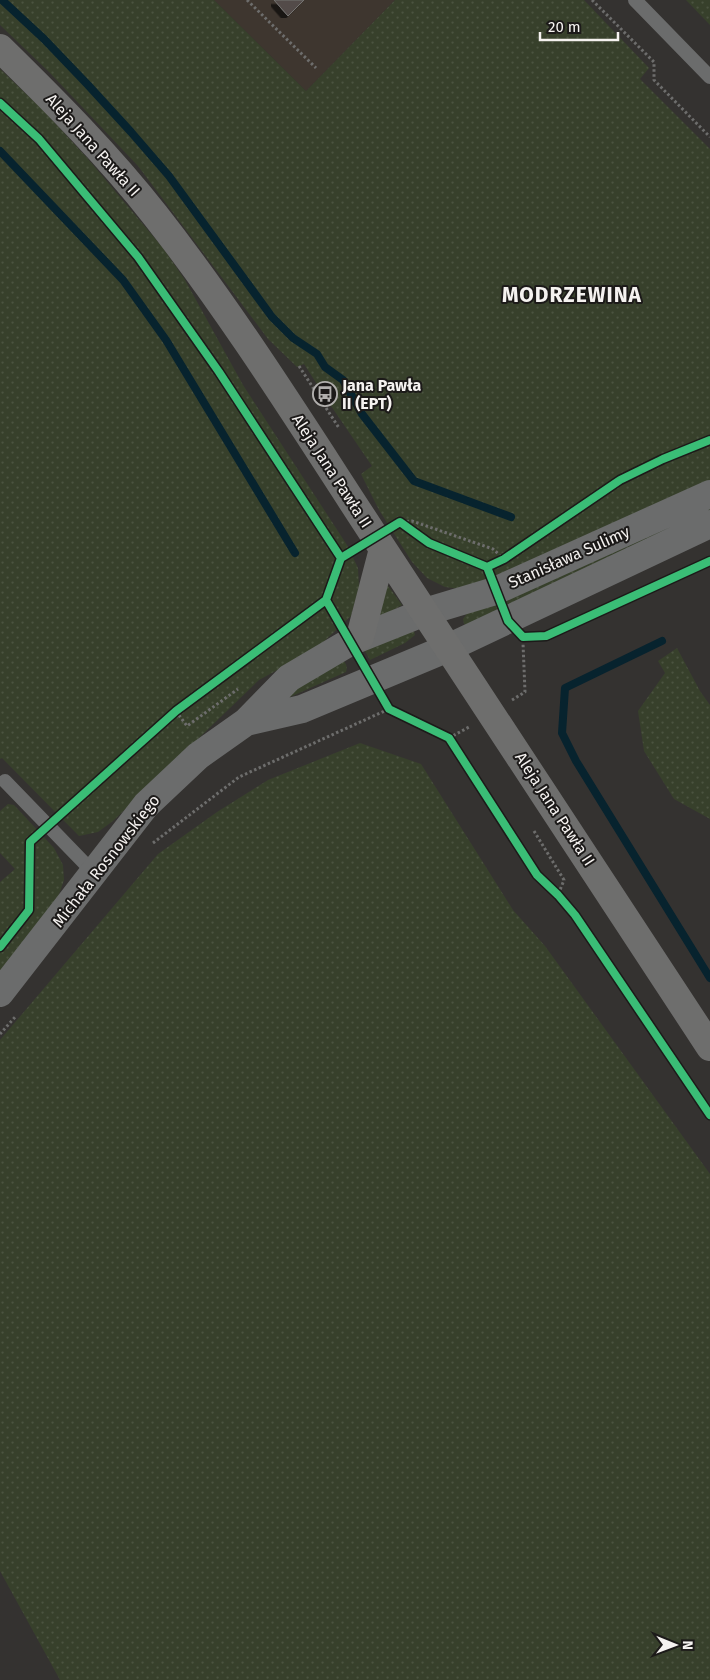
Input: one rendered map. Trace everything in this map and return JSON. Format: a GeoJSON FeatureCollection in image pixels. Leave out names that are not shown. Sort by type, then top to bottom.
{"type":"FeatureCollection","features":[{"type":"Feature","properties":{"kind":"street","name":"Aleja Jana Pawła II"},"geometry":{"type":"LineString","coordinates":[[0,48],[45,91],[109,160],[196,268],[284,397],[710,1047]]}},
{"type":"Feature","properties":{"kind":"street","name":"Stanisława Sulimy"},"geometry":{"type":"LineString","coordinates":[[424,612],[495,590],[710,494]]}},
{"type":"Feature","properties":{"kind":"street","name":"Stanisława Sulimy"},"geometry":{"type":"LineString","coordinates":[[448,648],[710,524]]}},
{"type":"Feature","properties":{"kind":"street"},"geometry":{"type":"LineString","coordinates":[[360,638],[383,549]]}},
{"type":"Feature","properties":{"kind":"street","name":"Michała Rosnowskiego"},"geometry":{"type":"LineString","coordinates":[[0,993],[146,805],[198,756],[246,722],[288,678],[350,642],[424,612]]}},
{"type":"Feature","properties":{"kind":"street","name":"Michała Rosnowskiego"},"geometry":{"type":"LineString","coordinates":[[246,722],[302,709],[448,648]]}},
{"type":"Feature","properties":{"kind":"lane"},"geometry":{"type":"LineString","coordinates":[[635,0],[710,77]]}},
{"type":"Feature","properties":{"kind":"lane"},"geometry":{"type":"LineString","coordinates":[[5,781],[94,872]]}},
{"type":"Feature","properties":{"kind":"path"},"geometry":{"type":"LineString","coordinates":[[248,0],[316,68]]}},
{"type":"Feature","properties":{"kind":"path"},"geometry":{"type":"LineString","coordinates":[[592,0],[654,62],[654,80],[710,137]]}},
{"type":"Feature","properties":{"kind":"path"},"geometry":{"type":"LineString","coordinates":[[299,366],[342,432]]}},
{"type":"Feature","properties":{"kind":"path"},"geometry":{"type":"LineString","coordinates":[[394,514],[407,528]]}},
{"type":"Feature","properties":{"kind":"path"},"geometry":{"type":"LineString","coordinates":[[400,522],[412,521],[493,549],[504,559]]}},
{"type":"Feature","properties":{"kind":"path"},"geometry":{"type":"LineString","coordinates":[[151,845],[240,777],[389,710]]}},
{"type":"Feature","properties":{"kind":"path"},"geometry":{"type":"LineString","coordinates":[[468,727],[473,735]]}},
{"type":"Feature","properties":{"kind":"path"},"geometry":{"type":"LineString","coordinates":[[529,824],[564,880],[558,895]]}},
{"type":"Feature","properties":{"kind":"path"},"geometry":{"type":"LineString","coordinates":[[0,1034],[17,1014]]}},
{"type":"Feature","properties":{"kind":"shaded area"},"geometry":{"type":"Polygon","coordinates":[[[214,0],[395,0],[306,91],[214,0]]]}},
{"type":"Feature","properties":{"kind":"green space"},"geometry":{"type":"Polygon","coordinates":[[[0,0],[214,0],[306,91],[395,0],[584,0],[649,68],[640,79],[710,149],[710,482],[478,588],[461,589],[445,587],[427,578],[412,562],[379,510],[361,474],[372,466],[329,403],[334,400],[326,387],[320,389],[304,364],[297,367],[268,339],[138,166],[49,72],[0,25],[0,0]]]}},
{"type":"Feature","properties":{"kind":"green space"},"geometry":{"type":"Polygon","coordinates":[[[686,0],[710,0],[710,25],[686,0]]]}},
{"type":"Feature","properties":{"kind":"green space"},"geometry":{"type":"Polygon","coordinates":[[[0,69],[43,110],[88,159],[163,248],[185,280],[243,385],[347,545],[358,568],[359,587],[351,616],[316,649],[259,680],[113,821],[98,832],[79,836],[2,758],[0,759],[0,69]]]}},
{"type":"Feature","properties":{"kind":"green space"},"geometry":{"type":"Polygon","coordinates":[[[710,502],[710,518],[470,627],[464,624],[463,619],[468,612],[710,502]]]}},
{"type":"Feature","properties":{"kind":"green space"},"geometry":{"type":"Polygon","coordinates":[[[378,572],[402,605],[367,626],[378,572]]]}},
{"type":"Feature","properties":{"kind":"green space"},"geometry":{"type":"Polygon","coordinates":[[[414,631],[415,635],[405,643],[370,660],[362,646],[414,631]]]}},
{"type":"Feature","properties":{"kind":"green space"},"geometry":{"type":"Polygon","coordinates":[[[677,648],[700,691],[710,705],[710,819],[674,799],[644,751],[638,711],[665,673],[658,661],[677,648]]]}},
{"type":"Feature","properties":{"kind":"green space"},"geometry":{"type":"Polygon","coordinates":[[[341,658],[346,665],[346,672],[270,706],[341,658]]]}},
{"type":"Feature","properties":{"kind":"green space"},"geometry":{"type":"Polygon","coordinates":[[[360,743],[421,764],[513,910],[545,946],[710,1174],[710,1680],[60,1680],[0,1571],[0,1040],[158,854],[217,812],[268,780],[360,743]]]}},
{"type":"Feature","properties":{"kind":"green space"},"geometry":{"type":"Polygon","coordinates":[[[8,804],[14,805],[54,848],[63,865],[64,880],[57,900],[0,975],[0,882],[15,869],[0,853],[0,811],[8,804]]]}},
{"type":"Feature","properties":{"kind":"building"},"geometry":{"type":"Polygon","coordinates":[[[274,0],[304,0],[288,16],[274,0]]]}},
{"type":"Feature","properties":{"kind":"waterway"},"geometry":{"type":"LineString","coordinates":[[2,0],[44,39],[88,85],[169,176],[272,317],[293,338],[317,354],[325,367],[343,380],[362,414],[414,481],[511,517]]}},
{"type":"Feature","properties":{"kind":"waterway"},"geometry":{"type":"LineString","coordinates":[[0,151],[123,280],[166,340],[295,553]]}},
{"type":"Feature","properties":{"kind":"waterway"},"geometry":{"type":"LineString","coordinates":[[662,641],[565,688],[562,733],[576,761],[710,978]]}},
{"type":"Feature","properties":{"kind":"cycle path"},"geometry":{"type":"LineString","coordinates":[[0,103],[39,139],[138,257],[219,372],[341,558],[326,600],[176,711],[30,842],[29,910],[0,947]]}},
{"type":"Feature","properties":{"kind":"cycle path"},"geometry":{"type":"LineString","coordinates":[[487,567],[504,559],[620,480],[663,459],[710,440]]}},
{"type":"Feature","properties":{"kind":"cycle path"},"geometry":{"type":"LineString","coordinates":[[341,558],[400,522],[429,543],[487,567],[508,621],[523,637],[546,636],[710,561]]}},
{"type":"Feature","properties":{"kind":"cycle path"},"geometry":{"type":"LineString","coordinates":[[326,600],[389,709],[449,738],[537,875],[575,915],[710,1115]]}},
{"type":"Feature","properties":{"kind":"place","name":"Jana Pawła II (EPT)"},"geometry":{"type":"Point","coordinates":[325,394]}},
{"type":"Feature","properties":{"kind":"district","name":"MODRZEWINA"},"geometry":{"type":"Point","coordinates":[572,295]}}]}
